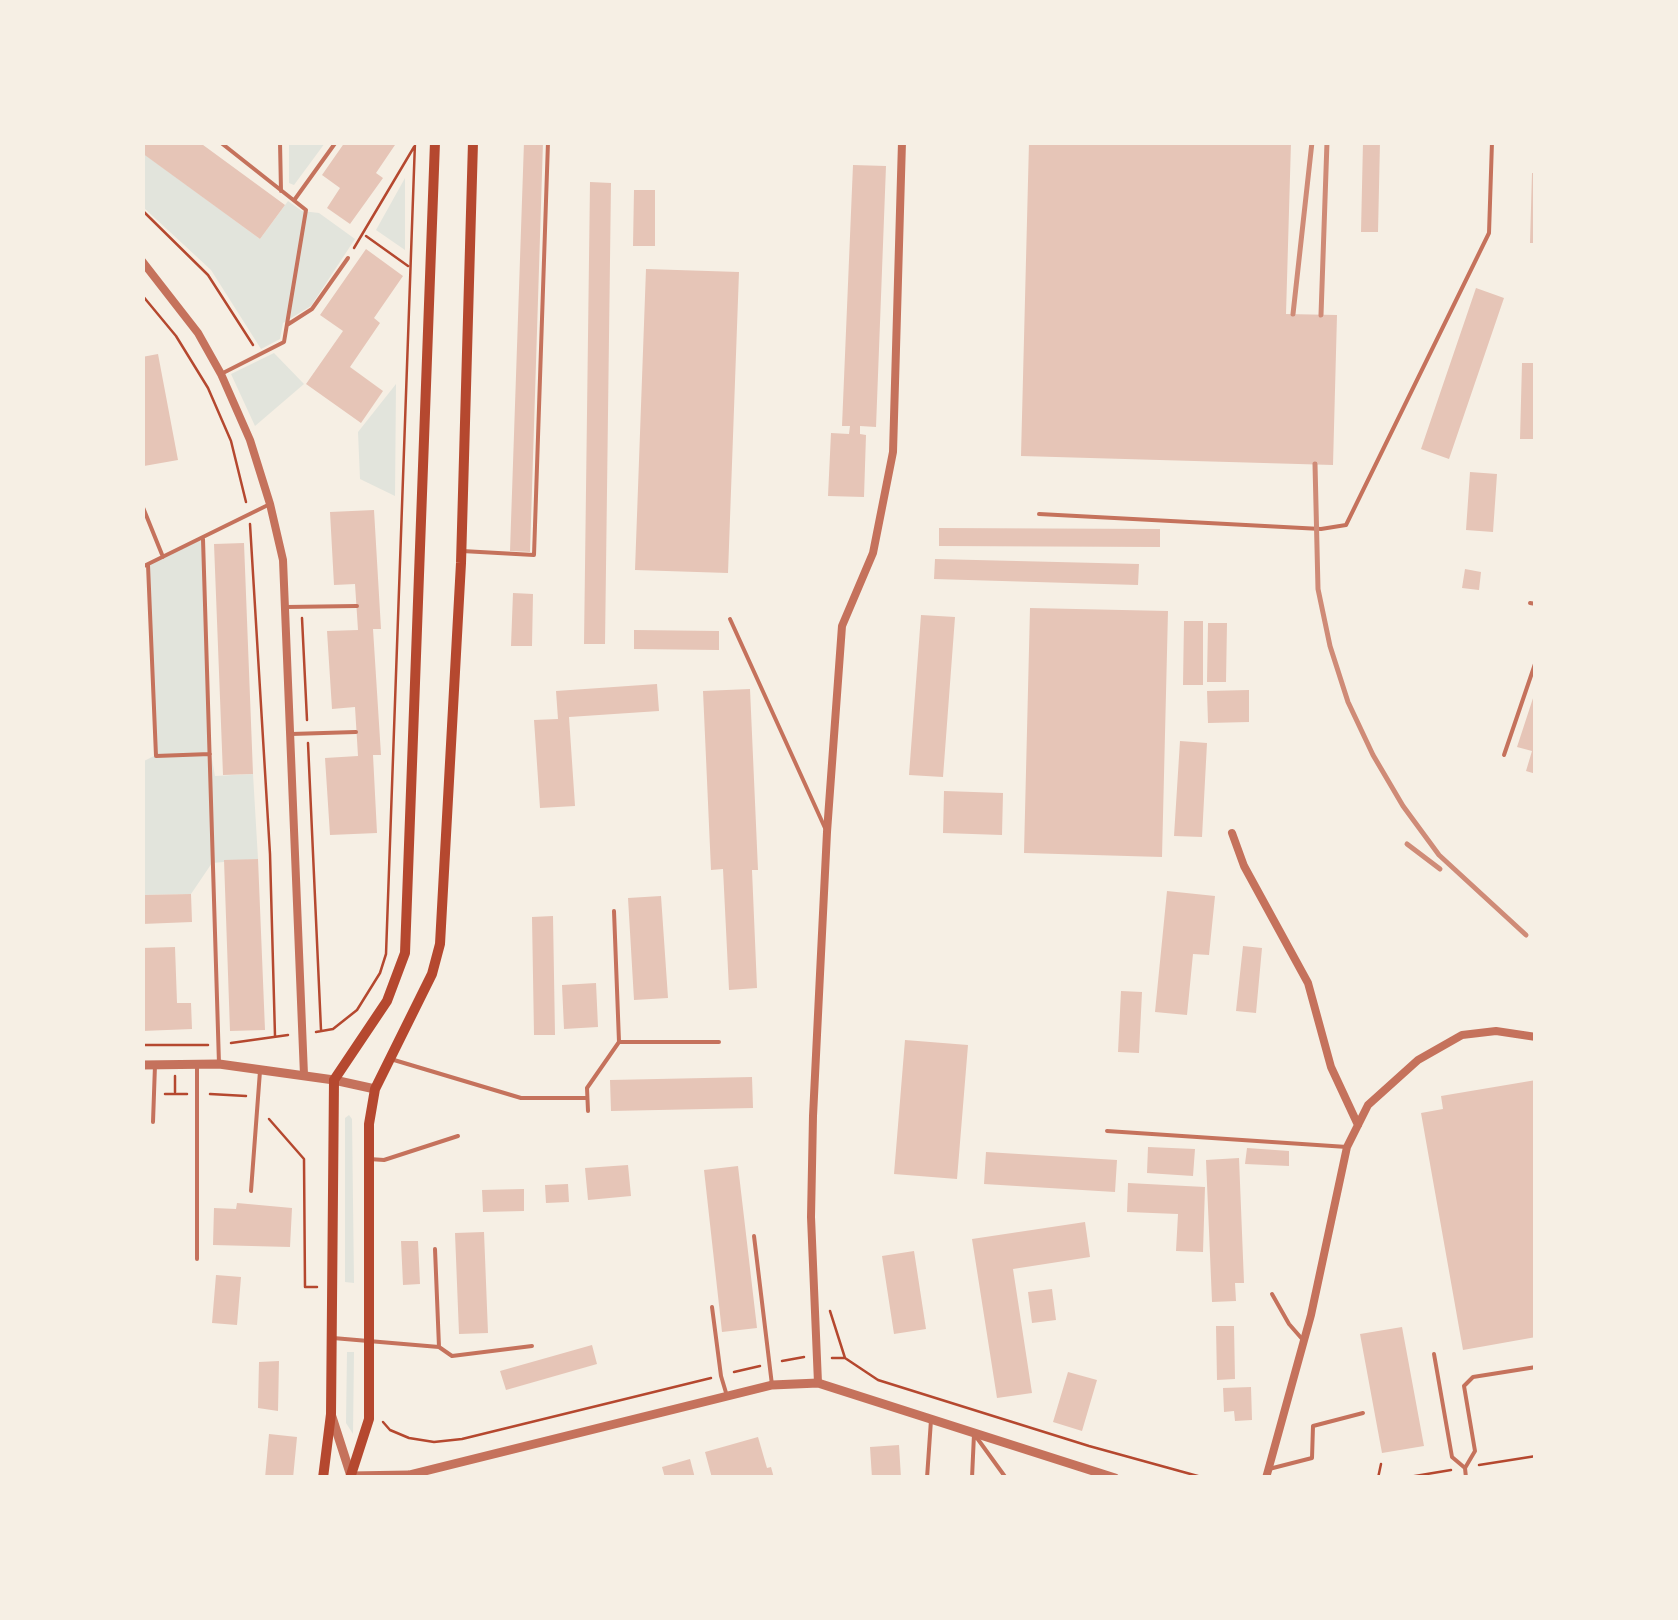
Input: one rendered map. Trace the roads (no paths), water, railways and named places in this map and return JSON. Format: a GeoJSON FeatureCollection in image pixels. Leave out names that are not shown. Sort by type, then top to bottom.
{"type":"FeatureCollection","features":[{"type":"Feature","properties":{"kind":"main road"},"geometry":{"type":"LineString","coordinates":[[323,1478],[331,1414],[334,1080],[388,1001],[404,953],[435,142]]}},
{"type":"Feature","properties":{"kind":"main road"},"geometry":{"type":"LineString","coordinates":[[350,1477],[370,1418],[370,1124],[376,1090],[432,974],[440,944],[462,551],[473,142]]}},
{"type":"Feature","properties":{"kind":"street"},"geometry":{"type":"LineString","coordinates":[[818,1383],[811,1218],[828,832],[842,626],[873,553],[892,452],[902,142]]}},
{"type":"Feature","properties":{"kind":"street"},"geometry":{"type":"LineString","coordinates":[[142,261],[198,334],[221,374],[250,440],[283,560],[304,1075]]}},
{"type":"Feature","properties":{"kind":"street"},"geometry":{"type":"LineString","coordinates":[[1232,833],[1244,866],[1308,983],[1331,1067],[1358,1125]]}},
{"type":"Feature","properties":{"kind":"street"},"geometry":{"type":"LineString","coordinates":[[1267,1474],[1303,1340],[1347,1147],[1368,1105],[1418,1060],[1462,1036],[1496,1031],[1536,1037]]}},
{"type":"Feature","properties":{"kind":"street"},"geometry":{"type":"LineString","coordinates":[[142,1065],[219,1064],[304,1075],[376,1090]]}},
{"type":"Feature","properties":{"kind":"street"},"geometry":{"type":"LineString","coordinates":[[331,1414],[350,1477],[427,1471],[772,1385],[818,1383],[1115,1478]]}},
{"type":"Feature","properties":{"kind":"lane"},"geometry":{"type":"LineString","coordinates":[[220,142],[306,210],[284,342],[221,374]]}},
{"type":"Feature","properties":{"kind":"lane"},"geometry":{"type":"LineString","coordinates":[[280,142],[281,191]]}},
{"type":"Feature","properties":{"kind":"lane"},"geometry":{"type":"LineString","coordinates":[[294,201],[336,142]]}},
{"type":"Feature","properties":{"kind":"lane"},"geometry":{"type":"LineString","coordinates":[[462,551],[534,555],[548,142]]}},
{"type":"Feature","properties":{"kind":"lane"},"geometry":{"type":"LineString","coordinates":[[1039,514],[1320,529],[1346,525],[1489,232],[1492,142]]}},
{"type":"Feature","properties":{"kind":"lane"},"geometry":{"type":"LineString","coordinates":[[287,325],[312,309],[348,258]]}},
{"type":"Feature","properties":{"kind":"lane"},"geometry":{"type":"LineString","coordinates":[[212,754],[156,756],[145,566],[270,504]]}},
{"type":"Feature","properties":{"kind":"lane"},"geometry":{"type":"LineString","coordinates":[[142,505],[163,557]]}},
{"type":"Feature","properties":{"kind":"lane"},"geometry":{"type":"LineString","coordinates":[[202,539],[212,754],[219,1064]]}},
{"type":"Feature","properties":{"kind":"lane"},"geometry":{"type":"LineString","coordinates":[[285,607],[356,606]]}},
{"type":"Feature","properties":{"kind":"lane"},"geometry":{"type":"LineString","coordinates":[[730,619],[828,832]]}},
{"type":"Feature","properties":{"kind":"lane"},"geometry":{"type":"LineString","coordinates":[[1504,754],[1536,661]]}},
{"type":"Feature","properties":{"kind":"lane"},"geometry":{"type":"LineString","coordinates":[[290,734],[356,732]]}},
{"type":"Feature","properties":{"kind":"lane"},"geometry":{"type":"LineString","coordinates":[[588,1111],[587,1088],[620,1042],[614,912]]}},
{"type":"Feature","properties":{"kind":"lane"},"geometry":{"type":"LineString","coordinates":[[620,1042],[718,1042]]}},
{"type":"Feature","properties":{"kind":"lane"},"geometry":{"type":"LineString","coordinates":[[389,1059],[522,1098],[587,1098]]}},
{"type":"Feature","properties":{"kind":"lane"},"geometry":{"type":"LineString","coordinates":[[153,1122],[154,1064]]}},
{"type":"Feature","properties":{"kind":"lane"},"geometry":{"type":"LineString","coordinates":[[196,1259],[197,1064]]}},
{"type":"Feature","properties":{"kind":"lane"},"geometry":{"type":"LineString","coordinates":[[251,1191],[260,1070]]}},
{"type":"Feature","properties":{"kind":"lane"},"geometry":{"type":"LineString","coordinates":[[1108,1131],[1347,1147]]}},
{"type":"Feature","properties":{"kind":"lane"},"geometry":{"type":"LineString","coordinates":[[369,1159],[384,1160],[458,1136]]}},
{"type":"Feature","properties":{"kind":"lane"},"geometry":{"type":"LineString","coordinates":[[754,1236],[772,1385]]}},
{"type":"Feature","properties":{"kind":"lane"},"geometry":{"type":"LineString","coordinates":[[435,1249],[439,1347]]}},
{"type":"Feature","properties":{"kind":"lane"},"geometry":{"type":"LineString","coordinates":[[1272,1294],[1303,1340]]}},
{"type":"Feature","properties":{"kind":"lane"},"geometry":{"type":"LineString","coordinates":[[712,1307],[720,1376],[727,1396]]}},
{"type":"Feature","properties":{"kind":"lane"},"geometry":{"type":"LineString","coordinates":[[332,1338],[439,1347],[452,1356],[532,1346]]}},
{"type":"Feature","properties":{"kind":"lane"},"geometry":{"type":"LineString","coordinates":[[1434,1354],[1452,1457],[1465,1468]]}},
{"type":"Feature","properties":{"kind":"lane"},"geometry":{"type":"LineString","coordinates":[[1466,1478],[1465,1468],[1476,1451],[1464,1386],[1473,1377],[1536,1367]]}},
{"type":"Feature","properties":{"kind":"lane"},"geometry":{"type":"LineString","coordinates":[[1267,1474],[1312,1458],[1313,1426],[1363,1413]]}},
{"type":"Feature","properties":{"kind":"lane"},"geometry":{"type":"LineString","coordinates":[[927,1478],[930,1420]]}},
{"type":"Feature","properties":{"kind":"lane"},"geometry":{"type":"LineString","coordinates":[[972,1478],[974,1434]]}},
{"type":"Feature","properties":{"kind":"lane"},"geometry":{"type":"LineString","coordinates":[[974,1434],[1006,1478]]}},
{"type":"Feature","properties":{"kind":"railway"},"geometry":{"type":"LineString","coordinates":[[1293,314],[1312,142]]}},
{"type":"Feature","properties":{"kind":"railway"},"geometry":{"type":"LineString","coordinates":[[1321,315],[1327,142]]}},
{"type":"Feature","properties":{"kind":"railway"},"geometry":{"type":"LineString","coordinates":[[1315,464],[1318,589],[1330,646],[1348,702],[1403,806],[1439,855],[1526,935]]}},
{"type":"Feature","properties":{"kind":"railway"},"geometry":{"type":"LineString","coordinates":[[1407,844],[1440,869]]}}]}
